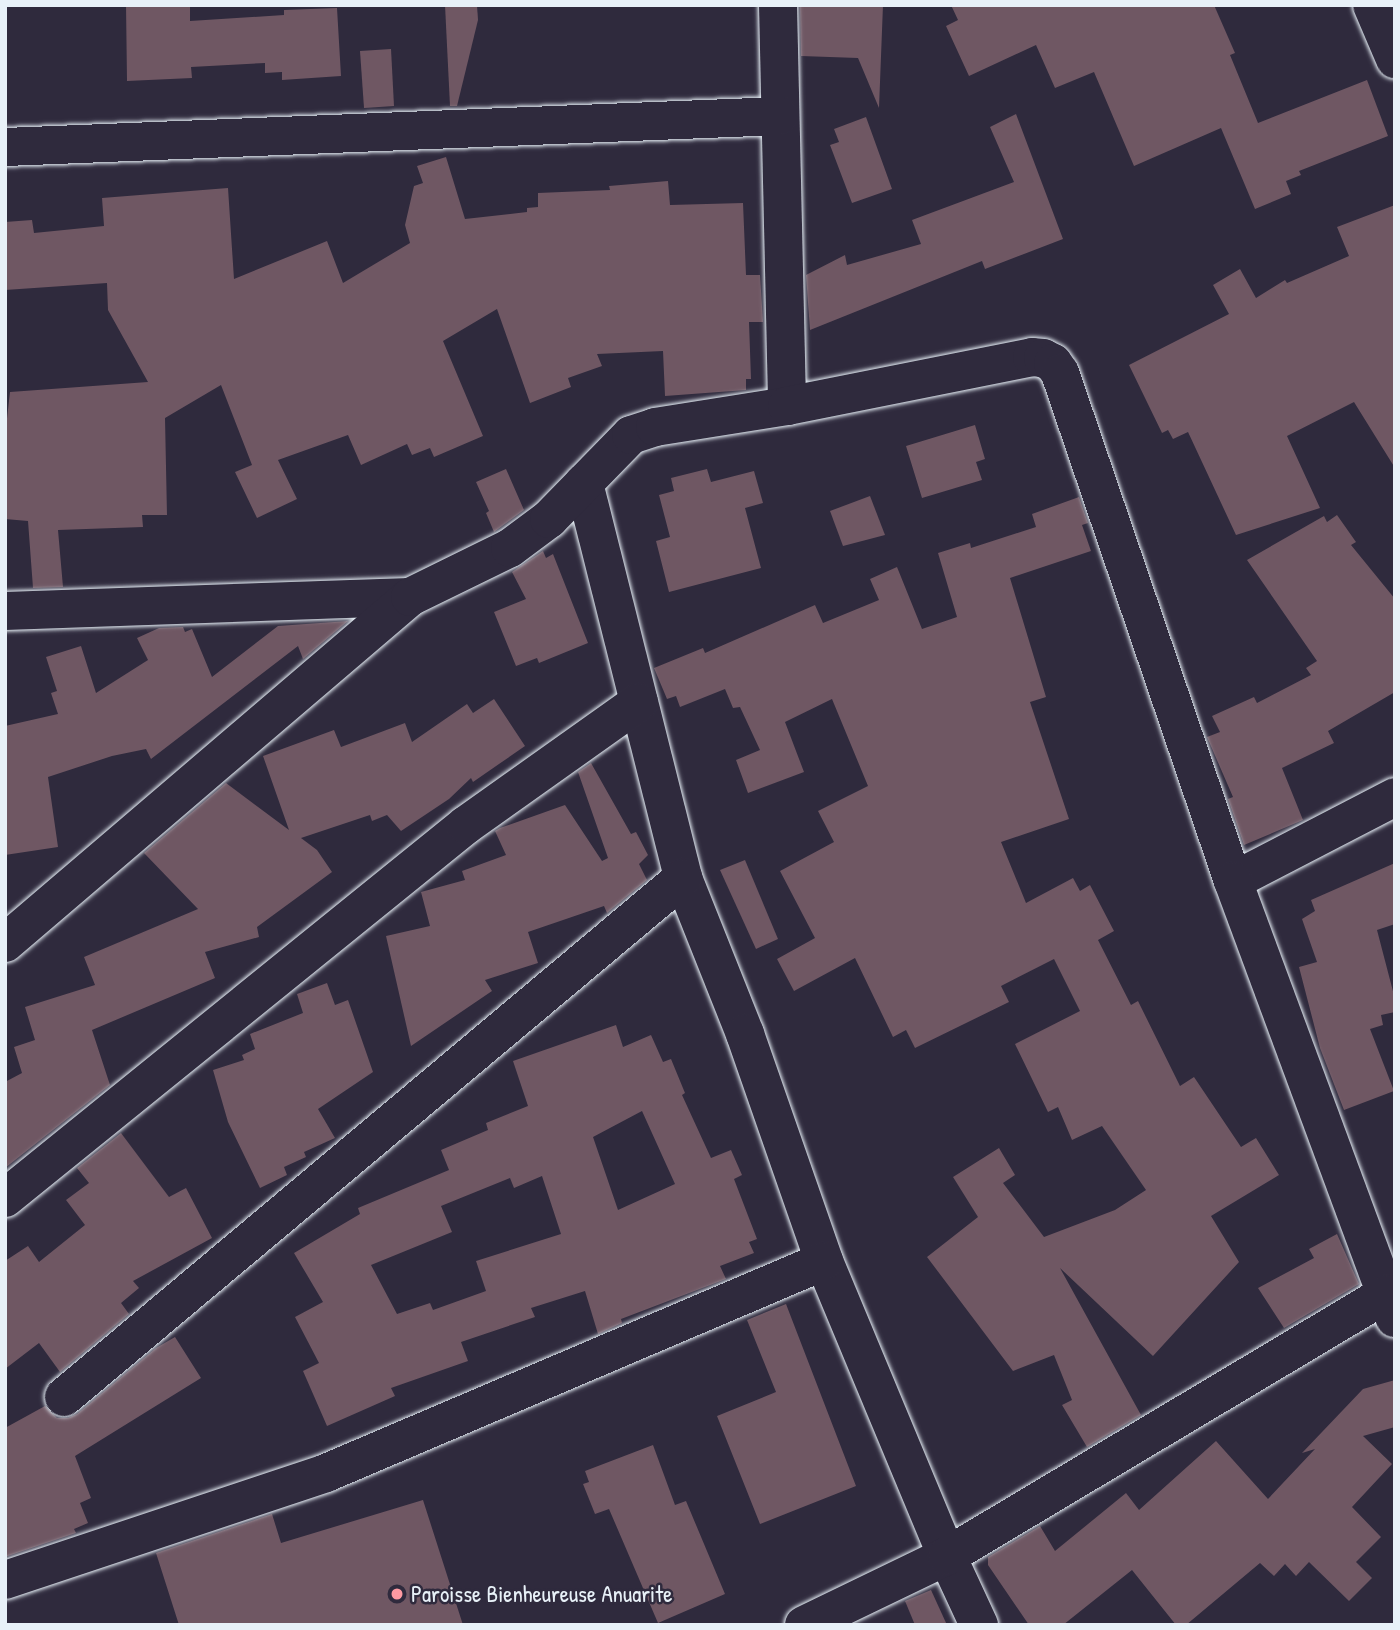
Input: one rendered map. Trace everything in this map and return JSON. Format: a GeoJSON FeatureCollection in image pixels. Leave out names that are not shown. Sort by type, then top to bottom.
{"type":"FeatureCollection","features":[{"type":"Feature","properties":{"kind":"street"},"geometry":{"type":"LineString","coordinates":[[778,5],[787,406]]}},
{"type":"Feature","properties":{"kind":"street"},"geometry":{"type":"LineString","coordinates":[[1382,14],[1395,60]]}},
{"type":"Feature","properties":{"kind":"street"},"geometry":{"type":"LineString","coordinates":[[5,147],[779,116]]}},
{"type":"Feature","properties":{"kind":"street"},"geometry":{"type":"LineString","coordinates":[[5,943],[410,597],[510,548],[549,519],[631,435],[655,428],[787,406],[1032,357],[1053,363],[1064,386],[1233,881],[1390,1306],[947,1556],[804,1625]]}},
{"type":"Feature","properties":{"kind":"street"},"geometry":{"type":"LineString","coordinates":[[584,483],[683,878],[744,1034],[824,1261],[947,1556],[979,1625]]}},
{"type":"Feature","properties":{"kind":"street"},"geometry":{"type":"LineString","coordinates":[[5,611],[410,597]]}},
{"type":"Feature","properties":{"kind":"street"},"geometry":{"type":"LineString","coordinates":[[5,1198],[466,825],[639,702]]}},
{"type":"Feature","properties":{"kind":"street"},"geometry":{"type":"LineString","coordinates":[[1233,881],[1395,797]]}},
{"type":"Feature","properties":{"kind":"street"},"geometry":{"type":"LineString","coordinates":[[64,1397],[683,878]]}},
{"type":"Feature","properties":{"kind":"street"},"geometry":{"type":"LineString","coordinates":[[5,1580],[326,1473],[824,1261]]}},
{"type":"Feature","properties":{"kind":"building"},"geometry":{"type":"Polygon","coordinates":[[[126,5],[190,5],[190,21],[284,15],[284,10],[337,8],[341,76],[282,80],[282,72],[265,73],[265,63],[191,67],[192,78],[127,81],[126,5]]]}},
{"type":"Feature","properties":{"kind":"building"},"geometry":{"type":"Polygon","coordinates":[[[445,5],[477,5],[478,20],[457,106],[450,106],[445,5]]]}},
{"type":"Feature","properties":{"kind":"building"},"geometry":{"type":"Polygon","coordinates":[[[800,5],[883,5],[879,108],[858,58],[801,56],[800,5]]]}},
{"type":"Feature","properties":{"kind":"building"},"geometry":{"type":"Polygon","coordinates":[[[951,5],[1214,5],[1235,53],[1230,55],[1258,123],[1367,80],[1388,136],[1299,171],[1301,175],[1286,181],[1291,194],[1255,209],[1221,128],[1134,166],[1094,72],[1055,88],[1036,45],[969,76],[946,26],[958,20],[951,5]]]}},
{"type":"Feature","properties":{"kind":"building"},"geometry":{"type":"Polygon","coordinates":[[[391,49],[394,106],[364,108],[360,51],[391,49]]]}},
{"type":"Feature","properties":{"kind":"building"},"geometry":{"type":"Polygon","coordinates":[[[1016,114],[1063,239],[985,269],[982,261],[810,330],[806,275],[845,255],[847,265],[921,244],[912,220],[1014,182],[990,127],[1016,114]]]}},
{"type":"Feature","properties":{"kind":"building"},"geometry":{"type":"Polygon","coordinates":[[[866,117],[892,189],[852,203],[830,145],[839,142],[834,129],[866,117]]]}},
{"type":"Feature","properties":{"kind":"building"},"geometry":{"type":"Polygon","coordinates":[[[446,157],[465,219],[527,212],[527,208],[538,207],[538,193],[610,190],[609,186],[668,181],[670,205],[743,203],[746,275],[760,275],[763,322],[749,322],[751,379],[746,379],[746,390],[665,396],[663,351],[597,354],[602,366],[568,378],[571,387],[530,403],[497,309],[443,341],[483,436],[434,457],[430,448],[412,455],[407,444],[361,465],[348,435],[278,460],[297,499],[257,518],[235,472],[252,465],[221,385],[165,418],[167,515],[142,515],[143,527],[58,530],[63,587],[33,588],[28,521],[5,519],[5,436],[10,392],[148,382],[108,310],[107,283],[5,290],[5,222],[32,220],[34,233],[104,226],[102,198],[228,188],[234,279],[327,241],[343,283],[410,243],[405,225],[414,186],[423,183],[417,166],[446,157]]]}},
{"type":"Feature","properties":{"kind":"building"},"geometry":{"type":"Polygon","coordinates":[[[1395,205],[1395,468],[1354,402],[1287,436],[1320,508],[1236,535],[1188,432],[1173,439],[1168,430],[1162,433],[1129,365],[1229,314],[1213,285],[1240,269],[1256,298],[1285,280],[1287,283],[1349,256],[1337,227],[1395,205]]]}},
{"type":"Feature","properties":{"kind":"building"},"geometry":{"type":"Polygon","coordinates":[[[975,425],[985,459],[976,462],[982,480],[922,498],[906,446],[975,425]]]}},
{"type":"Feature","properties":{"kind":"building"},"geometry":{"type":"Polygon","coordinates":[[[506,469],[524,510],[494,532],[486,513],[489,511],[476,482],[506,469]]]}},
{"type":"Feature","properties":{"kind":"building"},"geometry":{"type":"Polygon","coordinates":[[[707,469],[711,482],[754,471],[763,503],[745,508],[761,568],[669,592],[656,541],[670,537],[659,495],[674,491],[671,478],[707,469]]]}},
{"type":"Feature","properties":{"kind":"building"},"geometry":{"type":"Polygon","coordinates":[[[870,496],[885,535],[843,546],[830,511],[870,496]]]}},
{"type":"Feature","properties":{"kind":"building"},"geometry":{"type":"Polygon","coordinates":[[[1079,497],[1088,523],[1082,525],[1091,551],[1010,578],[1046,697],[1030,702],[1069,819],[1001,842],[1026,903],[1073,878],[1080,891],[1090,885],[1114,931],[1098,940],[1131,1005],[1138,1001],[1180,1086],[1194,1077],[1241,1147],[1256,1138],[1279,1175],[1211,1216],[1239,1262],[1153,1356],[1060,1268],[1141,1415],[1087,1447],[1062,1405],[1072,1400],[1054,1355],[1013,1371],[927,1257],[978,1217],[953,1177],[999,1148],[1015,1175],[1003,1183],[1044,1237],[1115,1210],[1146,1190],[1102,1126],[1072,1140],[1058,1107],[1048,1112],[1015,1044],[1080,1011],[1054,959],[1001,986],[1009,1002],[915,1048],[906,1030],[893,1037],[855,958],[794,991],[777,959],[815,938],[780,871],[834,842],[818,811],[868,786],[832,699],[785,722],[804,772],[748,793],[736,760],[760,750],[740,707],[733,708],[725,689],[680,707],[676,696],[667,699],[654,668],[703,648],[705,653],[815,605],[823,623],[879,600],[870,579],[897,567],[922,629],[957,617],[938,553],[970,543],[971,548],[1036,527],[1032,514],[1079,497]]]}},
{"type":"Feature","properties":{"kind":"building"},"geometry":{"type":"Polygon","coordinates":[[[1337,515],[1356,542],[1351,545],[1395,599],[1395,692],[1328,731],[1334,743],[1282,768],[1303,820],[1244,845],[1228,799],[1233,797],[1207,737],[1220,732],[1212,716],[1254,697],[1257,703],[1311,675],[1306,668],[1317,661],[1247,560],[1324,516],[1327,522],[1337,515]]]}},
{"type":"Feature","properties":{"kind":"building"},"geometry":{"type":"Polygon","coordinates":[[[543,551],[546,558],[553,554],[588,643],[539,663],[537,658],[516,666],[494,612],[526,599],[512,572],[543,551]]]}},
{"type":"Feature","properties":{"kind":"building"},"geometry":{"type":"Polygon","coordinates":[[[348,621],[303,659],[298,646],[151,759],[146,749],[112,756],[48,777],[58,847],[5,855],[5,726],[58,714],[51,693],[57,691],[46,657],[81,646],[96,693],[148,660],[137,638],[159,628],[183,627],[185,632],[192,629],[212,677],[278,626],[348,621]]]}},
{"type":"Feature","properties":{"kind":"building"},"geometry":{"type":"Polygon","coordinates":[[[494,699],[525,746],[473,782],[471,778],[449,799],[401,831],[387,815],[372,821],[370,815],[301,838],[317,850],[332,872],[257,927],[259,937],[205,952],[215,978],[92,1030],[110,1085],[5,1168],[5,1082],[22,1073],[14,1047],[35,1040],[25,1007],[95,985],[84,957],[198,909],[144,853],[226,783],[289,830],[263,756],[334,730],[341,747],[405,723],[412,742],[467,704],[473,713],[494,699]]]}},
{"type":"Feature","properties":{"kind":"building"},"geometry":{"type":"Polygon","coordinates":[[[591,763],[631,834],[636,832],[648,855],[639,864],[647,880],[607,913],[604,906],[528,932],[538,963],[485,980],[492,991],[411,1046],[386,936],[430,926],[421,892],[465,880],[462,871],[506,855],[495,831],[565,805],[602,861],[608,858],[578,772],[591,763]]]}},
{"type":"Feature","properties":{"kind":"building"},"geometry":{"type":"Polygon","coordinates":[[[745,860],[778,939],[756,949],[720,870],[745,860]]]}},
{"type":"Feature","properties":{"kind":"building"},"geometry":{"type":"Polygon","coordinates":[[[1395,863],[1395,924],[1377,930],[1395,999],[1395,1012],[1381,1015],[1383,1025],[1370,1029],[1394,1091],[1344,1110],[1320,1048],[1299,967],[1317,962],[1302,919],[1315,911],[1311,900],[1395,863]]]}},
{"type":"Feature","properties":{"kind":"building"},"geometry":{"type":"Polygon","coordinates":[[[327,983],[335,1005],[348,1000],[373,1072],[318,1109],[335,1138],[304,1152],[306,1157],[284,1167],[287,1175],[260,1188],[228,1122],[213,1070],[244,1060],[242,1055],[255,1049],[250,1034],[303,1013],[297,994],[327,983]]]}},
{"type":"Feature","properties":{"kind":"building"},"geometry":{"type":"Polygon","coordinates":[[[616,1025],[623,1047],[651,1035],[663,1062],[671,1059],[685,1093],[682,1095],[711,1158],[731,1150],[742,1175],[734,1179],[757,1239],[749,1242],[754,1253],[720,1266],[726,1279],[621,1319],[622,1323],[598,1334],[585,1291],[531,1308],[535,1317],[461,1342],[468,1361],[391,1388],[395,1396],[327,1426],[303,1371],[319,1363],[295,1317],[323,1302],[294,1253],[360,1214],[358,1208],[449,1170],[441,1150],[488,1130],[486,1123],[528,1106],[513,1061],[616,1025]],[[642,1111],[593,1137],[618,1210],[675,1184],[642,1111]],[[542,1176],[514,1188],[510,1178],[441,1206],[452,1232],[371,1265],[397,1314],[430,1303],[433,1310],[486,1291],[476,1261],[561,1234],[542,1176]]]}},
{"type":"Feature","properties":{"kind":"building"},"geometry":{"type":"Polygon","coordinates":[[[121,1133],[169,1197],[186,1188],[212,1238],[133,1281],[139,1288],[121,1303],[129,1314],[60,1372],[39,1343],[5,1369],[5,1261],[28,1246],[39,1262],[85,1225],[66,1200],[89,1183],[77,1168],[121,1133]]]}},
{"type":"Feature","properties":{"kind":"building"},"geometry":{"type":"Polygon","coordinates":[[[1337,1234],[1359,1284],[1284,1328],[1258,1288],[1314,1258],[1309,1249],[1337,1234]]]}},
{"type":"Feature","properties":{"kind":"building"},"geometry":{"type":"Polygon","coordinates":[[[786,1304],[856,1486],[760,1524],[717,1416],[776,1392],[747,1320],[786,1304]]]}},
{"type":"Feature","properties":{"kind":"building"},"geometry":{"type":"Polygon","coordinates":[[[175,1337],[201,1378],[75,1456],[91,1498],[80,1503],[88,1523],[74,1529],[76,1533],[5,1557],[5,1428],[45,1406],[57,1418],[68,1418],[77,1414],[156,1348],[175,1337]]]}},
{"type":"Feature","properties":{"kind":"building"},"geometry":{"type":"Polygon","coordinates":[[[1395,1380],[1395,1427],[1363,1436],[1392,1464],[1352,1507],[1381,1537],[1356,1562],[1372,1578],[1349,1601],[1309,1562],[1296,1576],[1285,1564],[1274,1576],[1260,1563],[1186,1625],[1176,1625],[1132,1570],[1063,1625],[1029,1625],[988,1565],[988,1557],[1040,1526],[1055,1551],[1126,1493],[1139,1510],[1216,1441],[1268,1499],[1315,1449],[1302,1453],[1363,1389],[1395,1380]]]}},
{"type":"Feature","properties":{"kind":"building"},"geometry":{"type":"Polygon","coordinates":[[[653,1445],[675,1505],[686,1501],[725,1594],[658,1623],[609,1509],[595,1514],[583,1484],[589,1482],[585,1471],[653,1445]]]}},
{"type":"Feature","properties":{"kind":"building"},"geometry":{"type":"Polygon","coordinates":[[[423,1500],[463,1625],[179,1625],[156,1553],[272,1514],[281,1543],[423,1500]]]}},
{"type":"Feature","properties":{"kind":"building"},"geometry":{"type":"Polygon","coordinates":[[[931,1590],[947,1625],[915,1625],[905,1601],[931,1590]]]}},
{"type":"Feature","properties":{"kind":"place","name":"Paroisse Bienheureuse Anuarite"},"geometry":{"type":"Point","coordinates":[397,1594]}}]}
